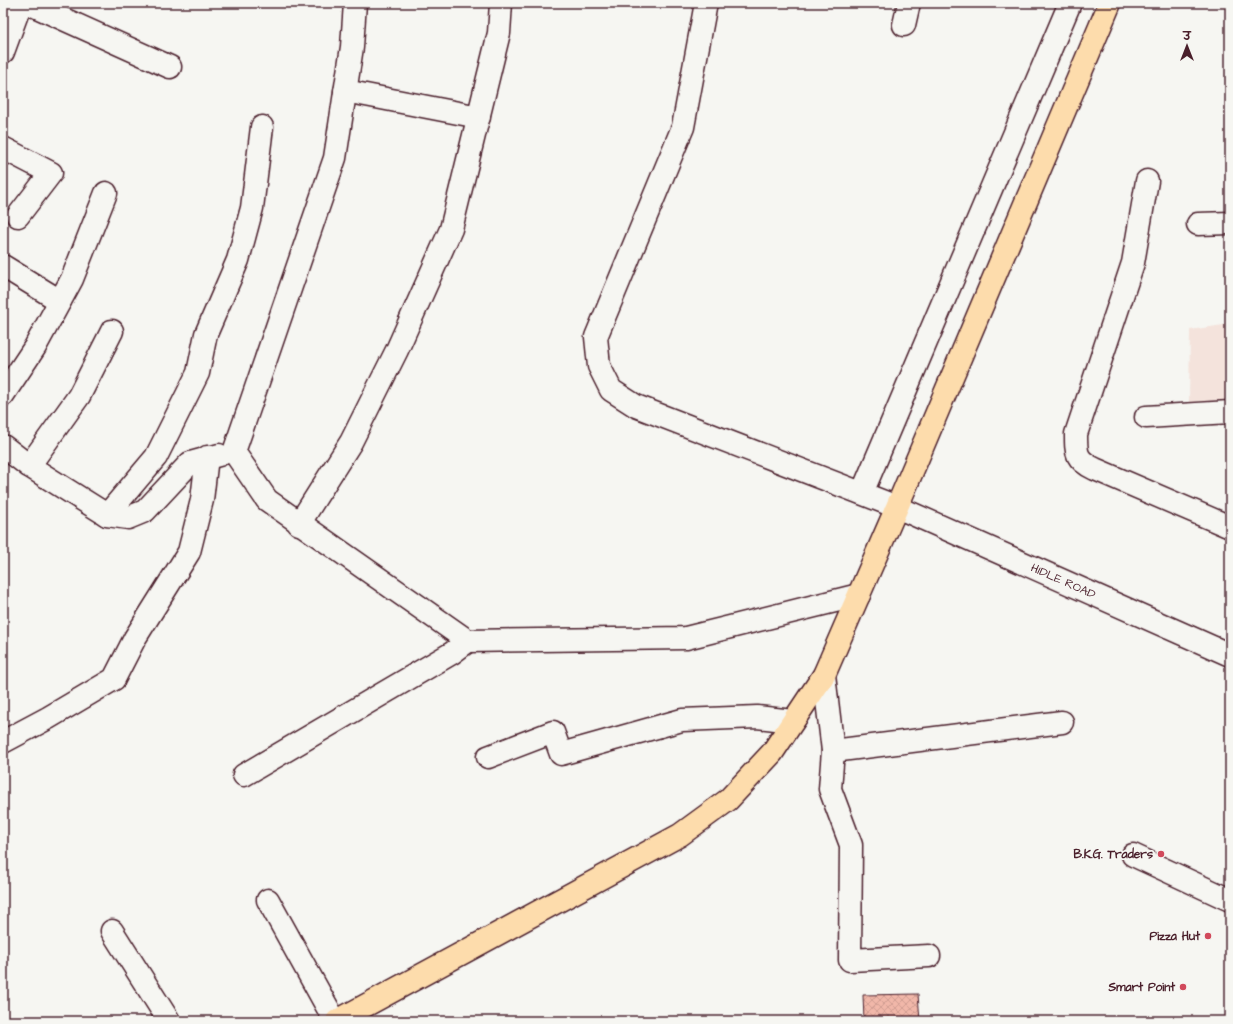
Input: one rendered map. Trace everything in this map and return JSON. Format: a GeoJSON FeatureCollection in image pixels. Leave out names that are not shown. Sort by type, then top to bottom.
{"type":"FeatureCollection","features":[{"type":"Feature","properties":{"kind":"main road"},"geometry":{"type":"LineString","coordinates":[[336,1021],[680,834],[728,800],[772,753],[824,675],[897,507],[1110,3]]}},
{"type":"Feature","properties":{"kind":"street"},"geometry":{"type":"LineString","coordinates":[[3,52],[21,3]]}},
{"type":"Feature","properties":{"kind":"street"},"geometry":{"type":"LineString","coordinates":[[28,3],[170,67]]}},
{"type":"Feature","properties":{"kind":"street"},"geometry":{"type":"LineString","coordinates":[[234,452],[335,158],[352,47],[355,3]]}},
{"type":"Feature","properties":{"kind":"street"},"geometry":{"type":"LineString","coordinates":[[299,524],[351,442],[396,350],[451,229],[498,33],[501,3]]}},
{"type":"Feature","properties":{"kind":"street","name":"HIDLE ROAD"},"geometry":{"type":"LineString","coordinates":[[706,3],[683,127],[596,337],[599,366],[611,390],[636,406],[897,507],[1230,655]]}},
{"type":"Feature","properties":{"kind":"street"},"geometry":{"type":"LineString","coordinates":[[904,25],[909,3]]}},
{"type":"Feature","properties":{"kind":"street"},"geometry":{"type":"LineString","coordinates":[[862,493],[1070,3]]}},
{"type":"Feature","properties":{"kind":"street"},"geometry":{"type":"LineString","coordinates":[[345,91],[479,116]]}},
{"type":"Feature","properties":{"kind":"street"},"geometry":{"type":"LineString","coordinates":[[108,515],[156,457],[198,373],[206,334],[238,260],[252,208],[262,127]]}},
{"type":"Feature","properties":{"kind":"street"},"geometry":{"type":"LineString","coordinates":[[3,148],[51,173],[18,216]]}},
{"type":"Feature","properties":{"kind":"street"},"geometry":{"type":"LineString","coordinates":[[1147,181],[1133,263],[1076,434],[1076,451],[1081,462],[1095,469],[1230,527]]}},
{"type":"Feature","properties":{"kind":"street"},"geometry":{"type":"LineString","coordinates":[[3,395],[35,347],[72,280],[106,192]]}},
{"type":"Feature","properties":{"kind":"street"},"geometry":{"type":"LineString","coordinates":[[1198,224],[1230,223]]}},
{"type":"Feature","properties":{"kind":"street"},"geometry":{"type":"LineString","coordinates":[[3,266],[60,301]]}},
{"type":"Feature","properties":{"kind":"street"},"geometry":{"type":"LineString","coordinates":[[29,466],[80,396],[112,331]]}},
{"type":"Feature","properties":{"kind":"street"},"geometry":{"type":"LineString","coordinates":[[1146,417],[1230,412]]}},
{"type":"Feature","properties":{"kind":"street"},"geometry":{"type":"LineString","coordinates":[[3,446],[29,466],[108,515],[128,518],[145,511],[190,463],[207,457],[234,452]]}},
{"type":"Feature","properties":{"kind":"street"},"geometry":{"type":"LineString","coordinates":[[234,452],[267,500],[299,524],[468,641],[686,638],[859,595]]}},
{"type":"Feature","properties":{"kind":"street"},"geometry":{"type":"LineString","coordinates":[[3,742],[48,718],[114,679],[135,638],[189,552],[202,500],[207,457]]}},
{"type":"Feature","properties":{"kind":"street"},"geometry":{"type":"LineString","coordinates":[[244,775],[452,653],[468,641]]}},
{"type":"Feature","properties":{"kind":"street"},"geometry":{"type":"LineString","coordinates":[[824,675],[833,751],[830,789],[851,845],[850,960],[929,956]]}},
{"type":"Feature","properties":{"kind":"street"},"geometry":{"type":"LineString","coordinates":[[488,757],[553,732],[562,754],[682,720],[757,717],[794,721]]}},
{"type":"Feature","properties":{"kind":"street"},"geometry":{"type":"LineString","coordinates":[[833,751],[1062,722]]}},
{"type":"Feature","properties":{"kind":"street"},"geometry":{"type":"LineString","coordinates":[[1133,855],[1230,900]]}},
{"type":"Feature","properties":{"kind":"street"},"geometry":{"type":"LineString","coordinates":[[268,900],[336,1021]]}},
{"type":"Feature","properties":{"kind":"street"},"geometry":{"type":"LineString","coordinates":[[112,931],[168,1021]]}},
{"type":"Feature","properties":{"kind":"shaded area"},"geometry":{"type":"Polygon","coordinates":[[[1230,324],[1230,400],[1189,402],[1190,330],[1230,324]]]}},
{"type":"Feature","properties":{"kind":"building"},"geometry":{"type":"Polygon","coordinates":[[[918,994],[920,1021],[864,1021],[863,995],[918,994]]]}},
{"type":"Feature","properties":{"kind":"place","name":"B.K.G. Traders"},"geometry":{"type":"Point","coordinates":[1161,854]}},
{"type":"Feature","properties":{"kind":"place","name":"Pizza Hut"},"geometry":{"type":"Point","coordinates":[1208,936]}},
{"type":"Feature","properties":{"kind":"place","name":"Smart Point"},"geometry":{"type":"Point","coordinates":[1183,987]}}]}
